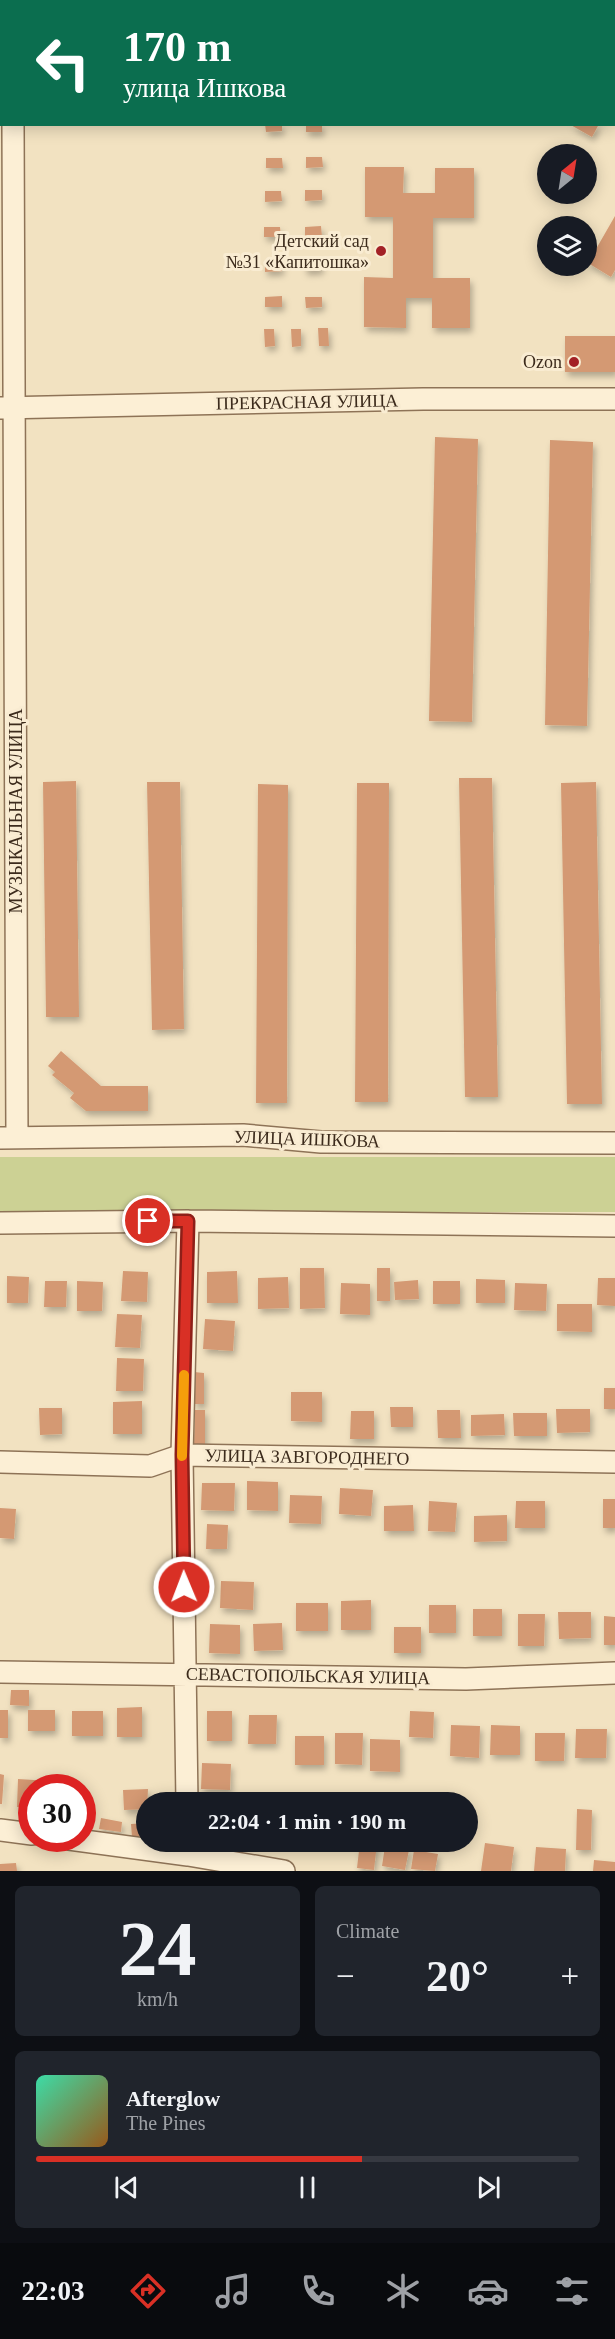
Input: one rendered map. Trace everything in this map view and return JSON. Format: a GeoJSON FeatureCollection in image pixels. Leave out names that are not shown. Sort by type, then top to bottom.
{"type":"FeatureCollection","features":[{"type":"Feature","properties":{"kind":"street","name":"МУЗЫКАЛЬНАЯ УЛИЦА"},"geometry":{"type":"LineString","coordinates":[[8,1138],[7,408],[13,126]]}},
{"type":"Feature","properties":{"kind":"street","name":"ПРЕКРАСНАЯ УЛИЦА"},"geometry":{"type":"LineString","coordinates":[[7,408],[423,399],[615,399]]}},
{"type":"Feature","properties":{"kind":"street","name":"УЛИЦА ИШКОВА"},"geometry":{"type":"LineString","coordinates":[[8,1138],[243,1135],[321,1142],[615,1143]]}},
{"type":"Feature","properties":{"kind":"street"},"geometry":{"type":"LineString","coordinates":[[0,1223],[188,1221],[615,1226]]}},
{"type":"Feature","properties":{"kind":"street"},"geometry":{"type":"LineString","coordinates":[[187,1792],[182,1455],[188,1221]]}},
{"type":"Feature","properties":{"kind":"street","name":"УЛИЦА ЗАВГОРОДНЕГО"},"geometry":{"type":"LineString","coordinates":[[0,1462],[150,1466],[182,1455],[615,1462]]}},
{"type":"Feature","properties":{"kind":"street","name":"СЕВАСТОПОЛЬСКАЯ УЛИЦА"},"geometry":{"type":"LineString","coordinates":[[0,1672],[466,1679],[615,1673]]}},
{"type":"Feature","properties":{"kind":"street"},"geometry":{"type":"LineString","coordinates":[[0,1830],[18,1832]]}},
{"type":"Feature","properties":{"kind":"street"},"geometry":{"type":"LineString","coordinates":[[96,1841],[136,1844]]}},
{"type":"Feature","properties":{"kind":"street"},"geometry":{"type":"LineString","coordinates":[[205,1852],[284,1871]]}},
{"type":"Feature","properties":{"kind":"green space"},"geometry":{"type":"Polygon","coordinates":[[[0,1157],[615,1157],[615,1212],[0,1212],[0,1157]]]}},
{"type":"Feature","properties":{"kind":"building"},"geometry":{"type":"Polygon","coordinates":[[[265,126],[282,126],[282,131],[266,132],[265,126]]]}},
{"type":"Feature","properties":{"kind":"building"},"geometry":{"type":"Polygon","coordinates":[[[306,126],[322,126],[322,132],[306,132],[306,126]]]}},
{"type":"Feature","properties":{"kind":"building"},"geometry":{"type":"Polygon","coordinates":[[[573,126],[598,126],[592,137],[573,126]]]}},
{"type":"Feature","properties":{"kind":"building"},"geometry":{"type":"Polygon","coordinates":[[[306,157],[322,157],[323,167],[306,168],[306,157]]]}},
{"type":"Feature","properties":{"kind":"building"},"geometry":{"type":"Polygon","coordinates":[[[266,158],[282,158],[283,168],[266,168],[266,158]]]}},
{"type":"Feature","properties":{"kind":"building"},"geometry":{"type":"Polygon","coordinates":[[[365,167],[404,167],[403,193],[435,193],[435,168],[474,168],[474,218],[433,218],[433,278],[470,278],[470,328],[432,328],[432,298],[406,298],[406,328],[364,327],[364,277],[393,278],[393,217],[365,217],[365,167]]]}},
{"type":"Feature","properties":{"kind":"building"},"geometry":{"type":"Polygon","coordinates":[[[305,190],[322,190],[322,200],[305,201],[305,190]]]}},
{"type":"Feature","properties":{"kind":"building"},"geometry":{"type":"Polygon","coordinates":[[[265,191],[281,191],[282,201],[265,202],[265,191]]]}},
{"type":"Feature","properties":{"kind":"building"},"geometry":{"type":"Polygon","coordinates":[[[615,216],[615,270],[611,277],[597,268],[597,247],[615,216]]]}},
{"type":"Feature","properties":{"kind":"building"},"geometry":{"type":"Polygon","coordinates":[[[321,226],[322,237],[305,237],[305,227],[321,226]]]}},
{"type":"Feature","properties":{"kind":"building"},"geometry":{"type":"Polygon","coordinates":[[[264,227],[280,227],[281,237],[264,237],[264,227]]]}},
{"type":"Feature","properties":{"kind":"building"},"geometry":{"type":"Polygon","coordinates":[[[321,260],[321,270],[305,271],[304,261],[321,260]]]}},
{"type":"Feature","properties":{"kind":"building"},"geometry":{"type":"Polygon","coordinates":[[[265,261],[281,261],[282,271],[265,272],[265,261]]]}},
{"type":"Feature","properties":{"kind":"building"},"geometry":{"type":"Polygon","coordinates":[[[282,296],[282,307],[265,307],[265,297],[282,296]]]}},
{"type":"Feature","properties":{"kind":"building"},"geometry":{"type":"Polygon","coordinates":[[[305,297],[322,297],[322,307],[306,308],[305,297]]]}},
{"type":"Feature","properties":{"kind":"building"},"geometry":{"type":"Polygon","coordinates":[[[318,328],[328,328],[329,346],[319,346],[318,328]]]}},
{"type":"Feature","properties":{"kind":"building"},"geometry":{"type":"Polygon","coordinates":[[[264,329],[274,329],[275,346],[265,347],[264,329]]]}},
{"type":"Feature","properties":{"kind":"building"},"geometry":{"type":"Polygon","coordinates":[[[291,329],[301,329],[301,346],[292,347],[291,329]]]}},
{"type":"Feature","properties":{"kind":"building"},"geometry":{"type":"Polygon","coordinates":[[[565,336],[615,336],[615,372],[565,372],[565,336]]]}},
{"type":"Feature","properties":{"kind":"building"},"geometry":{"type":"Polygon","coordinates":[[[435,437],[478,439],[472,722],[429,721],[435,437]]]}},
{"type":"Feature","properties":{"kind":"building"},"geometry":{"type":"Polygon","coordinates":[[[550,440],[593,442],[587,726],[545,725],[550,440]]]}},
{"type":"Feature","properties":{"kind":"building"},"geometry":{"type":"Polygon","coordinates":[[[459,778],[492,778],[498,1097],[465,1097],[459,778]]]}},
{"type":"Feature","properties":{"kind":"building"},"geometry":{"type":"Polygon","coordinates":[[[76,781],[79,1017],[46,1017],[43,782],[76,781]]]}},
{"type":"Feature","properties":{"kind":"building"},"geometry":{"type":"Polygon","coordinates":[[[147,782],[180,782],[184,1029],[152,1030],[147,782]]]}},
{"type":"Feature","properties":{"kind":"building"},"geometry":{"type":"Polygon","coordinates":[[[596,782],[602,1104],[567,1104],[561,783],[596,782]]]}},
{"type":"Feature","properties":{"kind":"building"},"geometry":{"type":"Polygon","coordinates":[[[357,783],[389,783],[388,1102],[355,1102],[357,783]]]}},
{"type":"Feature","properties":{"kind":"building"},"geometry":{"type":"Polygon","coordinates":[[[258,784],[288,785],[287,1103],[256,1103],[258,784]]]}},
{"type":"Feature","properties":{"kind":"building"},"geometry":{"type":"Polygon","coordinates":[[[61,1051],[101,1086],[148,1086],[148,1111],[86,1111],[70,1098],[74,1093],[52,1075],[55,1072],[48,1066],[61,1051]]]}},
{"type":"Feature","properties":{"kind":"building"},"geometry":{"type":"Polygon","coordinates":[[[300,1268],[324,1268],[325,1308],[300,1309],[300,1268]]]}},
{"type":"Feature","properties":{"kind":"building"},"geometry":{"type":"Polygon","coordinates":[[[377,1268],[390,1268],[390,1301],[377,1301],[377,1268]]]}},
{"type":"Feature","properties":{"kind":"building"},"geometry":{"type":"Polygon","coordinates":[[[123,1271],[148,1272],[147,1302],[121,1301],[123,1271]]]}},
{"type":"Feature","properties":{"kind":"building"},"geometry":{"type":"Polygon","coordinates":[[[237,1271],[238,1303],[207,1303],[207,1272],[237,1271]]]}},
{"type":"Feature","properties":{"kind":"building"},"geometry":{"type":"Polygon","coordinates":[[[7,1276],[29,1277],[28,1303],[7,1303],[7,1276]]]}},
{"type":"Feature","properties":{"kind":"building"},"geometry":{"type":"Polygon","coordinates":[[[288,1277],[289,1308],[258,1309],[258,1278],[288,1277]]]}},
{"type":"Feature","properties":{"kind":"building"},"geometry":{"type":"Polygon","coordinates":[[[598,1278],[615,1278],[615,1306],[597,1305],[598,1278]]]}},
{"type":"Feature","properties":{"kind":"building"},"geometry":{"type":"Polygon","coordinates":[[[476,1279],[505,1280],[505,1303],[476,1303],[476,1279]]]}},
{"type":"Feature","properties":{"kind":"building"},"geometry":{"type":"Polygon","coordinates":[[[418,1280],[419,1299],[395,1300],[394,1282],[418,1280]]]}},
{"type":"Feature","properties":{"kind":"building"},"geometry":{"type":"Polygon","coordinates":[[[45,1281],[67,1281],[66,1307],[44,1307],[45,1281]]]}},
{"type":"Feature","properties":{"kind":"building"},"geometry":{"type":"Polygon","coordinates":[[[77,1281],[103,1282],[102,1311],[77,1311],[77,1281]]]}},
{"type":"Feature","properties":{"kind":"building"},"geometry":{"type":"Polygon","coordinates":[[[433,1281],[460,1281],[460,1304],[433,1304],[433,1281]]]}},
{"type":"Feature","properties":{"kind":"building"},"geometry":{"type":"Polygon","coordinates":[[[341,1283],[370,1284],[370,1315],[340,1314],[341,1283]]]}},
{"type":"Feature","properties":{"kind":"building"},"geometry":{"type":"Polygon","coordinates":[[[515,1283],[547,1284],[546,1311],[514,1310],[515,1283]]]}},
{"type":"Feature","properties":{"kind":"building"},"geometry":{"type":"Polygon","coordinates":[[[557,1304],[592,1304],[592,1332],[557,1331],[557,1304]]]}},
{"type":"Feature","properties":{"kind":"building"},"geometry":{"type":"Polygon","coordinates":[[[117,1314],[142,1315],[140,1348],[115,1347],[117,1314]]]}},
{"type":"Feature","properties":{"kind":"building"},"geometry":{"type":"Polygon","coordinates":[[[205,1319],[235,1321],[233,1351],[203,1349],[205,1319]]]}},
{"type":"Feature","properties":{"kind":"building"},"geometry":{"type":"Polygon","coordinates":[[[117,1358],[144,1359],[143,1391],[116,1391],[117,1358]]]}},
{"type":"Feature","properties":{"kind":"building"},"geometry":{"type":"Polygon","coordinates":[[[194,1372],[204,1373],[204,1404],[194,1404],[194,1372]]]}},
{"type":"Feature","properties":{"kind":"building"},"geometry":{"type":"Polygon","coordinates":[[[604,1388],[615,1388],[615,1409],[604,1409],[604,1388]]]}},
{"type":"Feature","properties":{"kind":"building"},"geometry":{"type":"Polygon","coordinates":[[[291,1392],[322,1392],[322,1422],[291,1421],[291,1392]]]}},
{"type":"Feature","properties":{"kind":"building"},"geometry":{"type":"Polygon","coordinates":[[[142,1401],[142,1434],[113,1434],[113,1402],[142,1401]]]}},
{"type":"Feature","properties":{"kind":"building"},"geometry":{"type":"Polygon","coordinates":[[[390,1407],[413,1407],[413,1427],[391,1427],[390,1407]]]}},
{"type":"Feature","properties":{"kind":"building"},"geometry":{"type":"Polygon","coordinates":[[[39,1408],[62,1408],[62,1434],[40,1435],[39,1408]]]}},
{"type":"Feature","properties":{"kind":"building"},"geometry":{"type":"Polygon","coordinates":[[[556,1409],[590,1409],[590,1432],[557,1433],[556,1409]]]}},
{"type":"Feature","properties":{"kind":"building"},"geometry":{"type":"Polygon","coordinates":[[[195,1410],[205,1410],[205,1445],[194,1445],[195,1410]]]}},
{"type":"Feature","properties":{"kind":"building"},"geometry":{"type":"Polygon","coordinates":[[[437,1410],[460,1410],[461,1438],[438,1438],[437,1410]]]}},
{"type":"Feature","properties":{"kind":"building"},"geometry":{"type":"Polygon","coordinates":[[[351,1411],[374,1411],[374,1439],[350,1439],[351,1411]]]}},
{"type":"Feature","properties":{"kind":"building"},"geometry":{"type":"Polygon","coordinates":[[[513,1413],[547,1413],[547,1436],[514,1436],[513,1413]]]}},
{"type":"Feature","properties":{"kind":"building"},"geometry":{"type":"Polygon","coordinates":[[[504,1414],[505,1435],[471,1436],[471,1415],[504,1414]]]}},
{"type":"Feature","properties":{"kind":"building"},"geometry":{"type":"Polygon","coordinates":[[[247,1481],[278,1482],[278,1511],[247,1510],[247,1481]]]}},
{"type":"Feature","properties":{"kind":"building"},"geometry":{"type":"Polygon","coordinates":[[[202,1483],[235,1483],[234,1511],[201,1510],[202,1483]]]}},
{"type":"Feature","properties":{"kind":"building"},"geometry":{"type":"Polygon","coordinates":[[[340,1488],[373,1490],[371,1516],[339,1514],[340,1488]]]}},
{"type":"Feature","properties":{"kind":"building"},"geometry":{"type":"Polygon","coordinates":[[[290,1495],[322,1496],[321,1524],[289,1523],[290,1495]]]}},
{"type":"Feature","properties":{"kind":"building"},"geometry":{"type":"Polygon","coordinates":[[[603,1499],[615,1499],[615,1528],[603,1528],[603,1499]]]}},
{"type":"Feature","properties":{"kind":"building"},"geometry":{"type":"Polygon","coordinates":[[[429,1501],[457,1503],[455,1532],[428,1531],[429,1501]]]}},
{"type":"Feature","properties":{"kind":"building"},"geometry":{"type":"Polygon","coordinates":[[[516,1501],[545,1501],[545,1528],[515,1528],[516,1501]]]}},
{"type":"Feature","properties":{"kind":"building"},"geometry":{"type":"Polygon","coordinates":[[[413,1505],[414,1531],[384,1531],[384,1506],[413,1505]]]}},
{"type":"Feature","properties":{"kind":"building"},"geometry":{"type":"Polygon","coordinates":[[[0,1508],[16,1509],[14,1539],[0,1538],[0,1508]]]}},
{"type":"Feature","properties":{"kind":"building"},"geometry":{"type":"Polygon","coordinates":[[[507,1515],[507,1541],[474,1542],[474,1516],[507,1515]]]}},
{"type":"Feature","properties":{"kind":"building"},"geometry":{"type":"Polygon","coordinates":[[[207,1524],[228,1525],[227,1549],[206,1549],[207,1524]]]}},
{"type":"Feature","properties":{"kind":"building"},"geometry":{"type":"Polygon","coordinates":[[[221,1581],[254,1582],[253,1610],[220,1608],[221,1581]]]}},
{"type":"Feature","properties":{"kind":"building"},"geometry":{"type":"Polygon","coordinates":[[[371,1600],[371,1630],[341,1630],[341,1601],[371,1600]]]}},
{"type":"Feature","properties":{"kind":"building"},"geometry":{"type":"Polygon","coordinates":[[[296,1603],[328,1603],[328,1631],[296,1631],[296,1603]]]}},
{"type":"Feature","properties":{"kind":"building"},"geometry":{"type":"Polygon","coordinates":[[[429,1605],[456,1605],[456,1633],[429,1633],[429,1605]]]}},
{"type":"Feature","properties":{"kind":"building"},"geometry":{"type":"Polygon","coordinates":[[[473,1609],[502,1609],[502,1636],[473,1636],[473,1609]]]}},
{"type":"Feature","properties":{"kind":"building"},"geometry":{"type":"Polygon","coordinates":[[[558,1612],[591,1612],[591,1638],[559,1639],[558,1612]]]}},
{"type":"Feature","properties":{"kind":"building"},"geometry":{"type":"Polygon","coordinates":[[[518,1614],[545,1614],[544,1646],[518,1646],[518,1614]]]}},
{"type":"Feature","properties":{"kind":"building"},"geometry":{"type":"Polygon","coordinates":[[[604,1616],[615,1617],[615,1645],[604,1645],[604,1616]]]}},
{"type":"Feature","properties":{"kind":"building"},"geometry":{"type":"Polygon","coordinates":[[[282,1623],[283,1650],[254,1651],[253,1624],[282,1623]]]}},
{"type":"Feature","properties":{"kind":"building"},"geometry":{"type":"Polygon","coordinates":[[[210,1624],[240,1625],[240,1654],[209,1653],[210,1624]]]}},
{"type":"Feature","properties":{"kind":"building"},"geometry":{"type":"Polygon","coordinates":[[[394,1627],[421,1627],[421,1653],[394,1653],[394,1627]]]}},
{"type":"Feature","properties":{"kind":"building"},"geometry":{"type":"Polygon","coordinates":[[[11,1690],[29,1690],[29,1706],[10,1705],[11,1690]]]}},
{"type":"Feature","properties":{"kind":"building"},"geometry":{"type":"Polygon","coordinates":[[[142,1707],[142,1737],[117,1737],[117,1708],[142,1707]]]}},
{"type":"Feature","properties":{"kind":"building"},"geometry":{"type":"Polygon","coordinates":[[[0,1710],[8,1710],[8,1738],[0,1738],[0,1710]]]}},
{"type":"Feature","properties":{"kind":"building"},"geometry":{"type":"Polygon","coordinates":[[[28,1710],[55,1710],[55,1731],[28,1731],[28,1710]]]}},
{"type":"Feature","properties":{"kind":"building"},"geometry":{"type":"Polygon","coordinates":[[[72,1711],[103,1711],[103,1736],[72,1736],[72,1711]]]}},
{"type":"Feature","properties":{"kind":"building"},"geometry":{"type":"Polygon","coordinates":[[[207,1711],[232,1711],[232,1741],[207,1741],[207,1711]]]}},
{"type":"Feature","properties":{"kind":"building"},"geometry":{"type":"Polygon","coordinates":[[[410,1711],[434,1712],[433,1738],[409,1737],[410,1711]]]}},
{"type":"Feature","properties":{"kind":"building"},"geometry":{"type":"Polygon","coordinates":[[[249,1715],[277,1715],[276,1744],[248,1744],[249,1715]]]}},
{"type":"Feature","properties":{"kind":"building"},"geometry":{"type":"Polygon","coordinates":[[[451,1725],[480,1726],[479,1758],[450,1756],[451,1725]]]}},
{"type":"Feature","properties":{"kind":"building"},"geometry":{"type":"Polygon","coordinates":[[[491,1725],[520,1726],[520,1755],[490,1755],[491,1725]]]}},
{"type":"Feature","properties":{"kind":"building"},"geometry":{"type":"Polygon","coordinates":[[[576,1729],[607,1729],[606,1758],[575,1758],[576,1729]]]}},
{"type":"Feature","properties":{"kind":"building"},"geometry":{"type":"Polygon","coordinates":[[[335,1733],[363,1733],[362,1765],[335,1764],[335,1733]]]}},
{"type":"Feature","properties":{"kind":"building"},"geometry":{"type":"Polygon","coordinates":[[[535,1733],[565,1733],[564,1761],[535,1761],[535,1733]]]}},
{"type":"Feature","properties":{"kind":"building"},"geometry":{"type":"Polygon","coordinates":[[[295,1736],[324,1736],[324,1765],[295,1765],[295,1736]]]}},
{"type":"Feature","properties":{"kind":"building"},"geometry":{"type":"Polygon","coordinates":[[[370,1739],[400,1740],[400,1772],[370,1771],[370,1739]]]}},
{"type":"Feature","properties":{"kind":"building"},"geometry":{"type":"Polygon","coordinates":[[[202,1763],[231,1764],[230,1790],[201,1789],[202,1763]]]}},
{"type":"Feature","properties":{"kind":"building"},"geometry":{"type":"Polygon","coordinates":[[[0,1774],[4,1775],[2,1804],[0,1804],[0,1774]]]}},
{"type":"Feature","properties":{"kind":"building"},"geometry":{"type":"Polygon","coordinates":[[[148,1789],[148,1792],[136,1792],[136,1809],[124,1810],[123,1790],[148,1789]]]}},
{"type":"Feature","properties":{"kind":"building"},"geometry":{"type":"Polygon","coordinates":[[[577,1809],[592,1810],[591,1850],[576,1850],[577,1809]]]}},
{"type":"Feature","properties":{"kind":"building"},"geometry":{"type":"Polygon","coordinates":[[[101,1818],[122,1822],[121,1832],[99,1829],[101,1818]]]}},
{"type":"Feature","properties":{"kind":"building"},"geometry":{"type":"Polygon","coordinates":[[[131,1824],[136,1824],[136,1837],[132,1837],[131,1824]]]}},
{"type":"Feature","properties":{"kind":"building"},"geometry":{"type":"Polygon","coordinates":[[[485,1843],[514,1847],[511,1871],[481,1871],[485,1843]]]}},
{"type":"Feature","properties":{"kind":"building"},"geometry":{"type":"Polygon","coordinates":[[[536,1847],[566,1849],[565,1871],[534,1871],[536,1847]]]}},
{"type":"Feature","properties":{"kind":"building"},"geometry":{"type":"Polygon","coordinates":[[[359,1852],[376,1852],[374,1870],[357,1868],[359,1852]]]}},
{"type":"Feature","properties":{"kind":"building"},"geometry":{"type":"Polygon","coordinates":[[[384,1852],[409,1852],[405,1870],[382,1866],[384,1852]]]}},
{"type":"Feature","properties":{"kind":"building"},"geometry":{"type":"Polygon","coordinates":[[[414,1852],[438,1854],[435,1871],[411,1869],[414,1852]]]}},
{"type":"Feature","properties":{"kind":"building"},"geometry":{"type":"Polygon","coordinates":[[[594,1860],[615,1862],[615,1871],[593,1871],[594,1860]]]}},
{"type":"Feature","properties":{"kind":"building"},"geometry":{"type":"Polygon","coordinates":[[[16,1863],[17,1871],[0,1871],[0,1864],[16,1863]]]}},
{"type":"Feature","properties":{"kind":"slow traffic"},"geometry":{"type":"LineString","coordinates":[[182,1456],[184,1375]]}},
{"type":"Feature","properties":{"kind":"place","name":"Детский сад №31 «Капитошка»"},"geometry":{"type":"Point","coordinates":[381,251]}},
{"type":"Feature","properties":{"kind":"place","name":"Ozon"},"geometry":{"type":"Point","coordinates":[574,362]}},
{"type":"Feature","properties":{"kind":"route"},"geometry":{"type":"LineString","coordinates":[[148,1221],[188,1221],[182,1455],[184,1587]]}}]}
